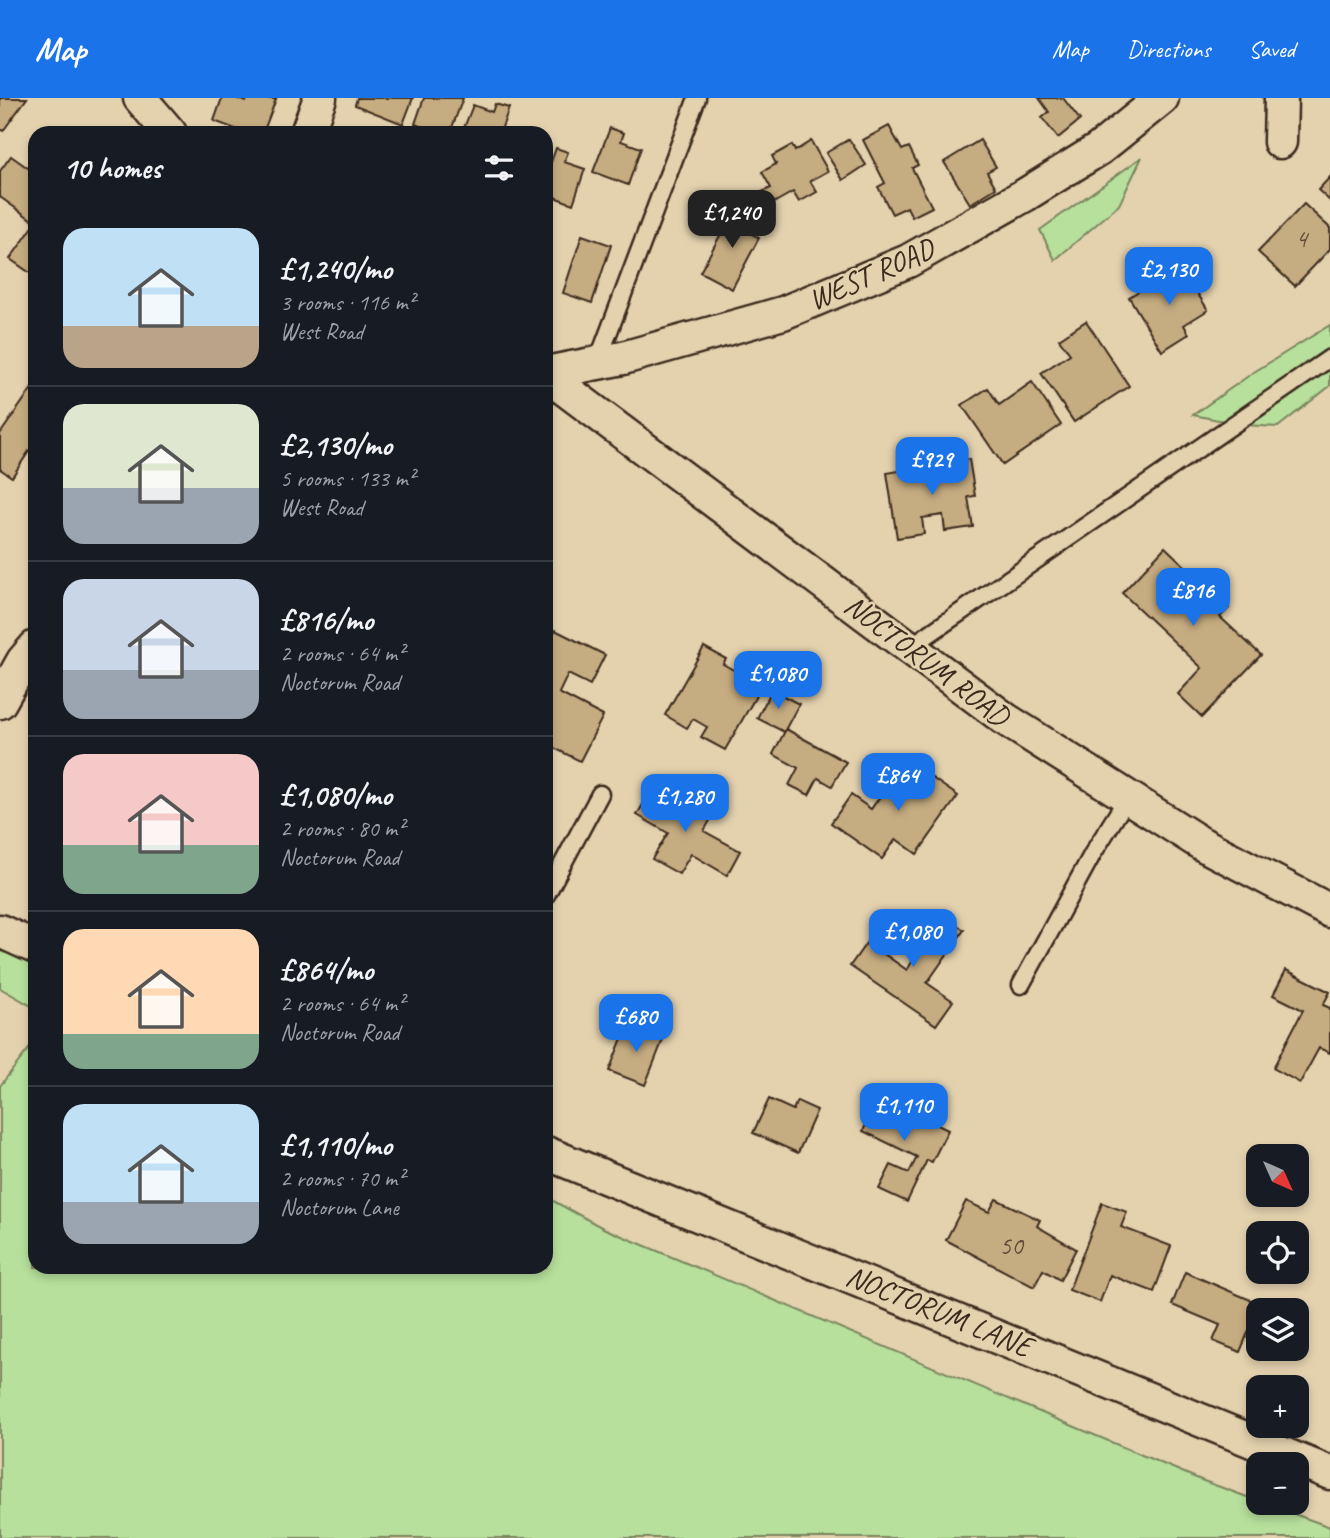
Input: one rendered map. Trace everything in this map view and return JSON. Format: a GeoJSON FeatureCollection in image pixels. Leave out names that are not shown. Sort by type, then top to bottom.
{"type":"FeatureCollection","features":[{"type":"Feature","properties":{"kind":"street"},"geometry":{"type":"LineString","coordinates":[[140,98],[164,126]]}},
{"type":"Feature","properties":{"kind":"street"},"geometry":{"type":"LineString","coordinates":[[310,126],[320,98]]}},
{"type":"Feature","properties":{"kind":"street","name":"WEST ROAD"},"geometry":{"type":"LineString","coordinates":[[553,372],[623,358],[783,313],[908,261],[1100,149],[1162,98]]}},
{"type":"Feature","properties":{"kind":"street"},"geometry":{"type":"LineString","coordinates":[[1280,142],[1281,98]]}},
{"type":"Feature","properties":{"kind":"street","name":"NOCTORUM ROAD"},"geometry":{"type":"LineString","coordinates":[[553,379],[1005,719],[1202,844],[1330,911]]}},
{"type":"Feature","properties":{"kind":"street"},"geometry":{"type":"LineString","coordinates":[[0,702],[28,655]]}},
{"type":"Feature","properties":{"kind":"street"},"geometry":{"type":"LineString","coordinates":[[2,933],[28,925]]}},
{"type":"Feature","properties":{"kind":"street"},"geometry":{"type":"LineString","coordinates":[[2,933],[28,944]]}},
{"type":"Feature","properties":{"kind":"street","name":"NOCTORUM LANE"},"geometry":{"type":"LineString","coordinates":[[553,1156],[842,1271],[1330,1473]]}},
{"type":"Feature","properties":{"kind":"lane"},"geometry":{"type":"LineString","coordinates":[[597,363],[697,98]]}},
{"type":"Feature","properties":{"kind":"lane"},"geometry":{"type":"LineString","coordinates":[[910,648],[1330,358]]}},
{"type":"Feature","properties":{"kind":"lane"},"geometry":{"type":"LineString","coordinates":[[553,882],[600,794]]}},
{"type":"Feature","properties":{"kind":"lane"},"geometry":{"type":"LineString","coordinates":[[1021,985],[1093,853],[1128,797]]}},
{"type":"Feature","properties":{"kind":"green space"},"geometry":{"type":"Polygon","coordinates":[[[1142,157],[1119,205],[1055,260],[1040,230],[1142,157]]]}},
{"type":"Feature","properties":{"kind":"green space"},"geometry":{"type":"Polygon","coordinates":[[[1330,325],[1330,386],[1278,427],[1244,425],[1193,415],[1254,372],[1330,325]]]}},
{"type":"Feature","properties":{"kind":"green space"},"geometry":{"type":"Polygon","coordinates":[[[0,945],[28,959],[28,1004],[0,988],[0,945]]]}},
{"type":"Feature","properties":{"kind":"green space"},"geometry":{"type":"Polygon","coordinates":[[[28,1050],[28,1274],[553,1274],[553,1201],[603,1228],[1246,1497],[1246,1515],[1297,1515],[1330,1527],[1330,1538],[0,1538],[0,1086],[28,1050]]]}},
{"type":"Feature","properties":{"kind":"building"},"geometry":{"type":"Polygon","coordinates":[[[0,98],[27,98],[3,131],[0,129],[0,98]]]}},
{"type":"Feature","properties":{"kind":"building"},"geometry":{"type":"Polygon","coordinates":[[[222,98],[236,98],[246,102],[247,98],[276,99],[266,126],[227,126],[214,121],[222,98]]]}},
{"type":"Feature","properties":{"kind":"building"},"geometry":{"type":"Polygon","coordinates":[[[357,98],[413,98],[403,124],[355,105],[357,98]]]}},
{"type":"Feature","properties":{"kind":"building"},"geometry":{"type":"Polygon","coordinates":[[[424,98],[463,98],[453,126],[415,124],[424,98]]]}},
{"type":"Feature","properties":{"kind":"building"},"geometry":{"type":"Polygon","coordinates":[[[1039,98],[1063,98],[1080,120],[1058,138],[1042,118],[1049,112],[1039,98]]]}},
{"type":"Feature","properties":{"kind":"building"},"geometry":{"type":"Polygon","coordinates":[[[495,104],[509,108],[503,126],[465,126],[473,105],[492,112],[495,104]]]}},
{"type":"Feature","properties":{"kind":"building"},"geometry":{"type":"Polygon","coordinates":[[[889,126],[902,150],[909,147],[918,165],[912,168],[932,207],[912,217],[907,207],[892,214],[878,187],[885,183],[863,140],[889,126]]]}},
{"type":"Feature","properties":{"kind":"building"},"geometry":{"type":"Polygon","coordinates":[[[610,128],[624,133],[621,141],[641,148],[628,185],[593,172],[610,128]]]}},
{"type":"Feature","properties":{"kind":"building"},"geometry":{"type":"Polygon","coordinates":[[[849,139],[866,165],[843,180],[826,153],[849,139]]]}},
{"type":"Feature","properties":{"kind":"building"},"geometry":{"type":"Polygon","coordinates":[[[980,140],[996,167],[987,172],[996,188],[970,204],[944,162],[980,140]]]}},
{"type":"Feature","properties":{"kind":"building"},"geometry":{"type":"Polygon","coordinates":[[[811,141],[828,171],[810,181],[817,192],[799,202],[793,192],[770,205],[762,192],[771,188],[762,172],[776,164],[772,156],[792,145],[795,151],[811,141]]]}},
{"type":"Feature","properties":{"kind":"building"},"geometry":{"type":"Polygon","coordinates":[[[556,148],[568,152],[564,162],[585,169],[573,204],[553,197],[553,156],[556,148]]]}},
{"type":"Feature","properties":{"kind":"building"},"geometry":{"type":"Polygon","coordinates":[[[11,156],[28,168],[28,217],[0,197],[0,171],[11,156]]]}},
{"type":"Feature","properties":{"kind":"building"},"geometry":{"type":"Polygon","coordinates":[[[1330,177],[1330,201],[1318,190],[1330,177]]]}},
{"type":"Feature","properties":{"kind":"building"},"geometry":{"type":"Polygon","coordinates":[[[1304,204],[1330,228],[1330,249],[1295,286],[1258,252],[1304,204]]]}},
{"type":"Feature","properties":{"kind":"building"},"geometry":{"type":"Polygon","coordinates":[[[734,210],[764,226],[762,232],[753,227],[750,233],[759,238],[732,289],[700,272],[734,210]]]}},
{"type":"Feature","properties":{"kind":"building"},"geometry":{"type":"Polygon","coordinates":[[[28,234],[28,272],[10,259],[28,234]]]}},
{"type":"Feature","properties":{"kind":"building"},"geometry":{"type":"Polygon","coordinates":[[[582,235],[611,245],[592,303],[563,293],[582,235]]]}},
{"type":"Feature","properties":{"kind":"building"},"geometry":{"type":"Polygon","coordinates":[[[1180,266],[1208,310],[1184,325],[1189,334],[1162,351],[1129,297],[1180,266]]]}},
{"type":"Feature","properties":{"kind":"building"},"geometry":{"type":"Polygon","coordinates":[[[1086,321],[1129,386],[1074,422],[1041,373],[1070,354],[1059,339],[1086,321]]]}},
{"type":"Feature","properties":{"kind":"building"},"geometry":{"type":"Polygon","coordinates":[[[1032,382],[1061,425],[1003,465],[962,405],[988,388],[999,405],[1032,382]]]}},
{"type":"Feature","properties":{"kind":"building"},"geometry":{"type":"Polygon","coordinates":[[[28,394],[28,453],[12,477],[0,469],[0,434],[28,394]]]}},
{"type":"Feature","properties":{"kind":"building"},"geometry":{"type":"Polygon","coordinates":[[[969,459],[975,496],[968,497],[973,527],[945,531],[943,515],[922,518],[924,534],[897,538],[887,473],[969,459]]]}},
{"type":"Feature","properties":{"kind":"building"},"geometry":{"type":"Polygon","coordinates":[[[1165,547],[1229,608],[1220,617],[1261,655],[1202,717],[1178,694],[1202,668],[1122,593],[1165,547]]]}},
{"type":"Feature","properties":{"kind":"building"},"geometry":{"type":"Polygon","coordinates":[[[555,630],[605,655],[590,685],[568,674],[559,693],[603,716],[580,761],[553,748],[555,630]]]}},
{"type":"Feature","properties":{"kind":"building"},"geometry":{"type":"Polygon","coordinates":[[[704,647],[726,659],[723,664],[737,672],[740,668],[764,682],[725,750],[701,737],[707,727],[693,719],[687,728],[665,715],[704,647]]]}},
{"type":"Feature","properties":{"kind":"building"},"geometry":{"type":"Polygon","coordinates":[[[772,690],[799,704],[784,732],[757,718],[772,690]]]}},
{"type":"Feature","properties":{"kind":"building"},"geometry":{"type":"Polygon","coordinates":[[[786,729],[846,762],[832,786],[818,778],[809,795],[789,785],[798,768],[773,754],[786,729]]]}},
{"type":"Feature","properties":{"kind":"building"},"geometry":{"type":"Polygon","coordinates":[[[906,760],[958,796],[917,854],[896,839],[882,859],[831,823],[851,795],[871,809],[906,760]]]}},
{"type":"Feature","properties":{"kind":"building"},"geometry":{"type":"Polygon","coordinates":[[[654,785],[712,817],[704,831],[740,851],[727,875],[691,854],[679,874],[652,859],[668,833],[637,815],[654,785]]]}},
{"type":"Feature","properties":{"kind":"building"},"geometry":{"type":"Polygon","coordinates":[[[946,917],[964,930],[927,983],[953,1001],[936,1025],[850,966],[867,942],[907,970],[917,954],[900,942],[912,924],[932,938],[946,917]]]}},
{"type":"Feature","properties":{"kind":"building"},"geometry":{"type":"Polygon","coordinates":[[[1286,970],[1330,992],[1323,1005],[1330,1008],[1330,1053],[1319,1048],[1300,1083],[1273,1068],[1303,1010],[1273,995],[1286,970]]]}},
{"type":"Feature","properties":{"kind":"building"},"geometry":{"type":"Polygon","coordinates":[[[628,1023],[664,1037],[645,1085],[609,1071],[628,1023]]]}},
{"type":"Feature","properties":{"kind":"building"},"geometry":{"type":"Polygon","coordinates":[[[879,1097],[948,1130],[932,1162],[927,1160],[907,1202],[879,1189],[891,1165],[909,1173],[917,1157],[863,1131],[879,1097]]]}},
{"type":"Feature","properties":{"kind":"building"},"geometry":{"type":"Polygon","coordinates":[[[769,1099],[793,1110],[797,1101],[817,1110],[798,1153],[753,1133],[769,1099]]]}},
{"type":"Feature","properties":{"kind":"building"},"geometry":{"type":"Polygon","coordinates":[[[996,1199],[1040,1220],[1037,1226],[1076,1249],[1060,1280],[1043,1270],[1034,1287],[946,1240],[966,1201],[989,1212],[996,1199]]]}},
{"type":"Feature","properties":{"kind":"building"},"geometry":{"type":"Polygon","coordinates":[[[1102,1203],[1127,1212],[1121,1227],[1171,1246],[1154,1292],[1110,1275],[1100,1302],[1069,1290],[1102,1203]]]}},
{"type":"Feature","properties":{"kind":"building"},"geometry":{"type":"Polygon","coordinates":[[[1185,1272],[1246,1298],[1246,1338],[1240,1352],[1213,1341],[1220,1325],[1172,1305],[1185,1272]]]}}]}
